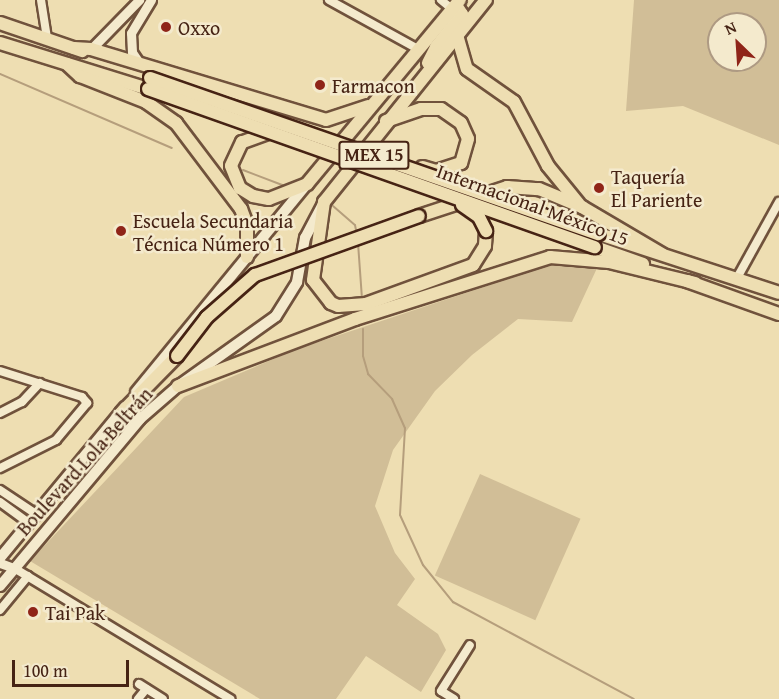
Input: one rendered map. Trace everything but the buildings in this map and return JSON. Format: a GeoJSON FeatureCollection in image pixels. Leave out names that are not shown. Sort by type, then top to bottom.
{"type":"FeatureCollection","features":[{"type":"Feature","properties":{"kind":"main road"},"geometry":{"type":"LineString","coordinates":[[438,191],[474,212],[486,231],[479,258],[460,272],[366,304],[338,306],[320,293],[314,280],[324,202],[384,122],[457,35],[479,2]]}},
{"type":"Feature","properties":{"kind":"main road"},"geometry":{"type":"LineString","coordinates":[[273,131],[256,136],[236,149],[232,158],[233,176],[253,196],[269,200],[307,184],[456,5],[462,14],[435,46],[426,70]]}},
{"type":"Feature","properties":{"kind":"main road","name":"Internacional México 15"},"geometry":{"type":"LineString","coordinates":[[0,23],[74,48],[149,84],[273,131],[779,314]]}},
{"type":"Feature","properties":{"kind":"main road"},"geometry":{"type":"LineString","coordinates":[[457,35],[467,69],[514,102],[548,166],[582,207]]}},
{"type":"Feature","properties":{"kind":"main road","name":"Internacional México 15"},"geometry":{"type":"LineString","coordinates":[[0,43],[67,64],[149,84],[387,159],[599,234],[779,293]]}},
{"type":"Feature","properties":{"kind":"main road"},"geometry":{"type":"LineString","coordinates":[[74,48],[91,49],[141,66],[326,120],[372,104]]}},
{"type":"Feature","properties":{"kind":"main road"},"geometry":{"type":"LineString","coordinates":[[67,64],[80,76],[146,102],[176,123],[241,209],[247,225],[247,257]]}},
{"type":"Feature","properties":{"kind":"main road"},"geometry":{"type":"LineString","coordinates":[[384,122],[421,109],[441,109],[461,123],[468,139],[466,155],[451,169],[436,171],[401,159],[387,159]]}},
{"type":"Feature","properties":{"kind":"main road","name":"Boulevard Lola Beltrán"},"geometry":{"type":"LineString","coordinates":[[0,558],[307,184]]}},
{"type":"Feature","properties":{"kind":"main road"},"geometry":{"type":"LineString","coordinates":[[121,413],[177,356],[207,317],[238,285],[255,275],[507,187],[539,189],[582,207],[662,254]]}},
{"type":"Feature","properties":{"kind":"main road","name":"Boulevard Lola Beltrán"},"geometry":{"type":"LineString","coordinates":[[0,585],[135,425],[178,386],[267,323],[286,304],[297,282],[305,238],[324,202]]}},
{"type":"Feature","properties":{"kind":"main road"},"geometry":{"type":"LineString","coordinates":[[178,386],[355,319],[550,257],[609,262],[695,283]]}},
{"type":"Feature","properties":{"kind":"street"},"geometry":{"type":"LineString","coordinates":[[41,0],[46,39]]}},
{"type":"Feature","properties":{"kind":"street"},"geometry":{"type":"LineString","coordinates":[[91,49],[139,0]]}},
{"type":"Feature","properties":{"kind":"street"},"geometry":{"type":"LineString","coordinates":[[141,66],[132,52],[131,33],[151,0]]}},
{"type":"Feature","properties":{"kind":"street"},"geometry":{"type":"LineString","coordinates":[[329,0],[418,49]]}},
{"type":"Feature","properties":{"kind":"street"},"geometry":{"type":"LineString","coordinates":[[441,0],[456,5]]}},
{"type":"Feature","properties":{"kind":"street"},"geometry":{"type":"LineString","coordinates":[[737,278],[779,202]]}},
{"type":"Feature","properties":{"kind":"street"},"geometry":{"type":"LineString","coordinates":[[0,370],[82,397],[86,406],[56,440],[0,468]]}},
{"type":"Feature","properties":{"kind":"street"},"geometry":{"type":"LineString","coordinates":[[0,413],[22,402],[40,383]]}},
{"type":"Feature","properties":{"kind":"street"},"geometry":{"type":"LineString","coordinates":[[0,490],[36,514]]}},
{"type":"Feature","properties":{"kind":"street"},"geometry":{"type":"LineString","coordinates":[[0,501],[29,523]]}},
{"type":"Feature","properties":{"kind":"street"},"geometry":{"type":"LineString","coordinates":[[0,563],[28,576],[230,699]]}},
{"type":"Feature","properties":{"kind":"street"},"geometry":{"type":"LineString","coordinates":[[0,610],[28,576]]}},
{"type":"Feature","properties":{"kind":"street"},"geometry":{"type":"LineString","coordinates":[[436,699],[470,645]]}},
{"type":"Feature","properties":{"kind":"street"},"geometry":{"type":"LineString","coordinates":[[138,699],[143,687],[163,699]]}},
{"type":"Feature","properties":{"kind":"street"},"geometry":{"type":"LineString","coordinates":[[441,691],[454,699]]}},
{"type":"Feature","properties":{"kind":"shaded area"},"geometry":{"type":"Polygon","coordinates":[[[634,0],[779,0],[779,145],[683,106],[626,111],[634,0]]]}},
{"type":"Feature","properties":{"kind":"shaded area"},"geometry":{"type":"Polygon","coordinates":[[[576,262],[598,266],[572,322],[518,319],[472,355],[435,391],[393,450],[375,506],[395,553],[415,579],[397,605],[438,634],[446,650],[421,692],[366,656],[336,699],[260,699],[30,561],[184,397],[297,349],[544,267],[576,262]]]}},
{"type":"Feature","properties":{"kind":"shaded area"},"geometry":{"type":"Polygon","coordinates":[[[480,474],[580,519],[535,620],[435,575],[480,474]]]}},
{"type":"Feature","properties":{"kind":"waterway"},"geometry":{"type":"LineString","coordinates":[[0,74],[172,148]]}},
{"type":"Feature","properties":{"kind":"waterway"},"geometry":{"type":"LineString","coordinates":[[243,170],[282,185]]}},
{"type":"Feature","properties":{"kind":"waterway"},"geometry":{"type":"LineString","coordinates":[[333,206],[355,225],[357,235]]}},
{"type":"Feature","properties":{"kind":"waterway"},"geometry":{"type":"LineString","coordinates":[[358,243],[362,299]]}},
{"type":"Feature","properties":{"kind":"waterway"},"geometry":{"type":"LineString","coordinates":[[363,329],[363,356],[368,374],[392,399],[405,428],[400,515],[423,565],[453,602],[634,699]]}},
{"type":"Feature","properties":{"kind":"place","name":"Oxxo"},"geometry":{"type":"Point","coordinates":[166,27]}},
{"type":"Feature","properties":{"kind":"place","name":"Farmacon"},"geometry":{"type":"Point","coordinates":[320,85]}},
{"type":"Feature","properties":{"kind":"place","name":"Taquería El Pariente"},"geometry":{"type":"Point","coordinates":[599,188]}},
{"type":"Feature","properties":{"kind":"place","name":"Escuela Secundaria Técnica Número 1"},"geometry":{"type":"Point","coordinates":[121,231]}},
{"type":"Feature","properties":{"kind":"place","name":"Tai Pak"},"geometry":{"type":"Point","coordinates":[33,612]}}]}
